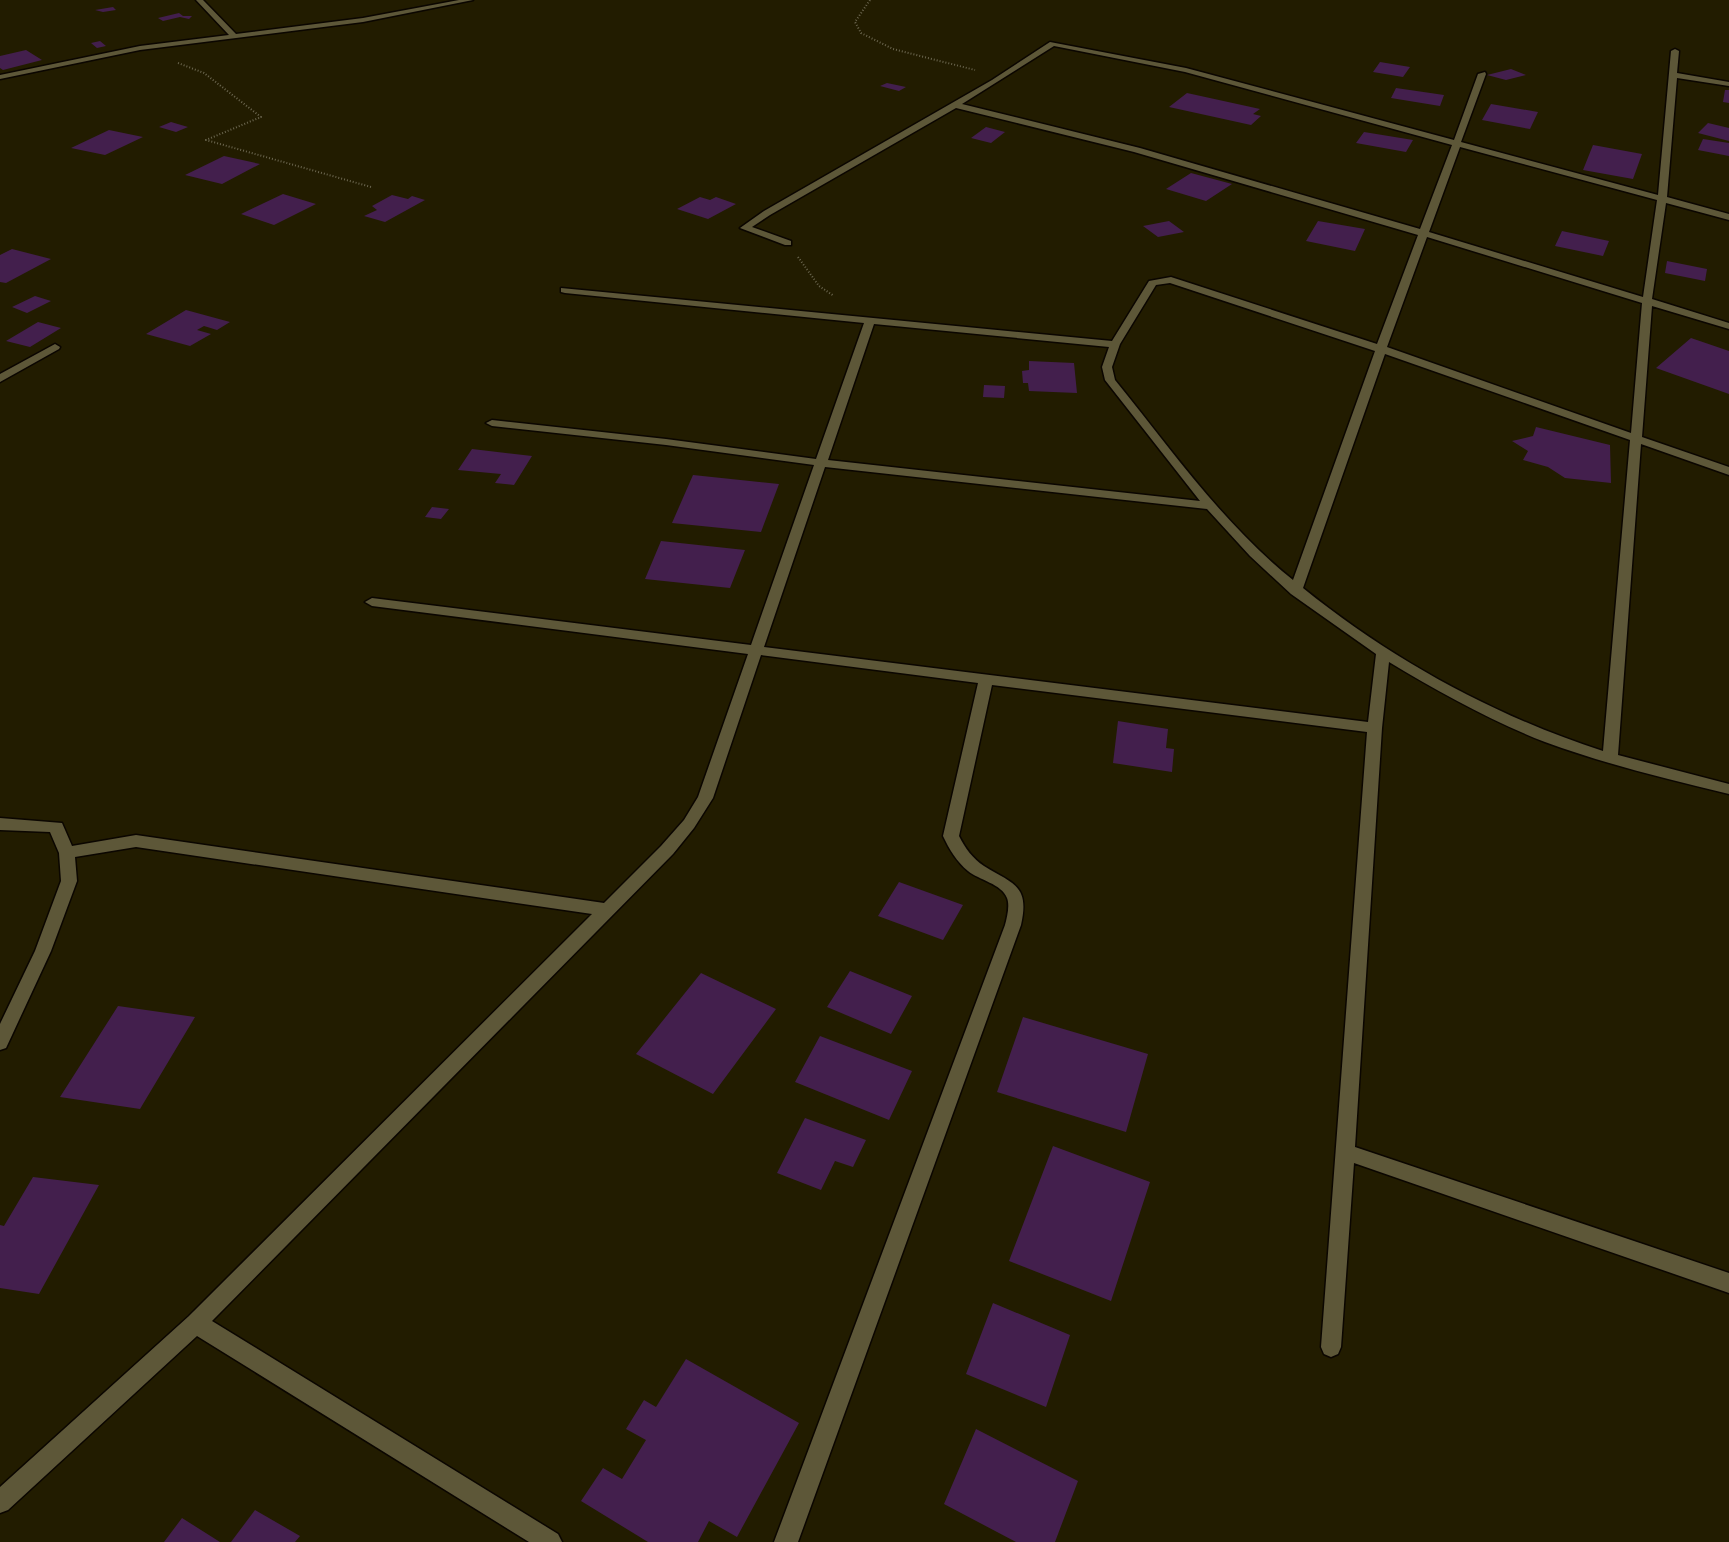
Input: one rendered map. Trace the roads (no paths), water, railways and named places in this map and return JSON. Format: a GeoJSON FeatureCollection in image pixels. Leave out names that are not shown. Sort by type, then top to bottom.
{"type":"FeatureCollection","features":[{"type":"Feature","properties":{"kind":"street"},"geometry":{"type":"LineString","coordinates":[[199,0],[234,36]]}},
{"type":"Feature","properties":{"kind":"street"},"geometry":{"type":"LineString","coordinates":[[0,77],[140,48],[363,20],[470,0]]}},
{"type":"Feature","properties":{"kind":"street"},"geometry":{"type":"LineString","coordinates":[[788,242],[745,228],[767,213],[995,82],[1053,44],[1186,70],[1729,217]]}},
{"type":"Feature","properties":{"kind":"street"},"geometry":{"type":"LineString","coordinates":[[1610,758],[1647,301],[1662,198],[1675,51]]}},
{"type":"Feature","properties":{"kind":"street"},"geometry":{"type":"LineString","coordinates":[[1296,591],[1381,349],[1482,74]]}},
{"type":"Feature","properties":{"kind":"street"},"geometry":{"type":"LineString","coordinates":[[1672,75],[1729,84]]}},
{"type":"Feature","properties":{"kind":"street"},"geometry":{"type":"LineString","coordinates":[[956,105],[1137,150],[1423,233],[1729,326]]}},
{"type":"Feature","properties":{"kind":"street"},"geometry":{"type":"LineString","coordinates":[[1729,471],[1381,349],[1171,280],[1153,283],[1115,344],[1107,367],[1110,380],[1210,506],[1254,552],[1296,591],[1383,653],[1463,697],[1525,728],[1610,758],[1729,789]]}},
{"type":"Feature","properties":{"kind":"street"},"geometry":{"type":"LineString","coordinates":[[566,290],[1115,344]]}},
{"type":"Feature","properties":{"kind":"street"},"geometry":{"type":"LineString","coordinates":[[0,1502],[196,1323],[667,850],[689,824],[705,798],[870,321]]}},
{"type":"Feature","properties":{"kind":"street"},"geometry":{"type":"LineString","coordinates":[[0,379],[55,347]]}},
{"type":"Feature","properties":{"kind":"street"},"geometry":{"type":"LineString","coordinates":[[492,423],[666,442],[822,463],[1210,506]]}},
{"type":"Feature","properties":{"kind":"street"},"geometry":{"type":"LineString","coordinates":[[372,602],[1375,728]]}},
{"type":"Feature","properties":{"kind":"street"},"geometry":{"type":"LineString","coordinates":[[1331,1347],[1359,977],[1375,728],[1383,653]]}},
{"type":"Feature","properties":{"kind":"street"},"geometry":{"type":"LineString","coordinates":[[786,1542],[1013,925],[1016,910],[1015,896],[1004,885],[970,864],[959,853],[951,836],[986,678]]}},
{"type":"Feature","properties":{"kind":"street"},"geometry":{"type":"LineString","coordinates":[[0,824],[56,827],[67,853],[69,881],[43,951],[0,1043]]}},
{"type":"Feature","properties":{"kind":"street"},"geometry":{"type":"LineString","coordinates":[[67,853],[136,842],[606,910]]}},
{"type":"Feature","properties":{"kind":"street"},"geometry":{"type":"LineString","coordinates":[[1345,1152],[1729,1283]]}},
{"type":"Feature","properties":{"kind":"street"},"geometry":{"type":"LineString","coordinates":[[196,1323],[550,1542]]}}]}
